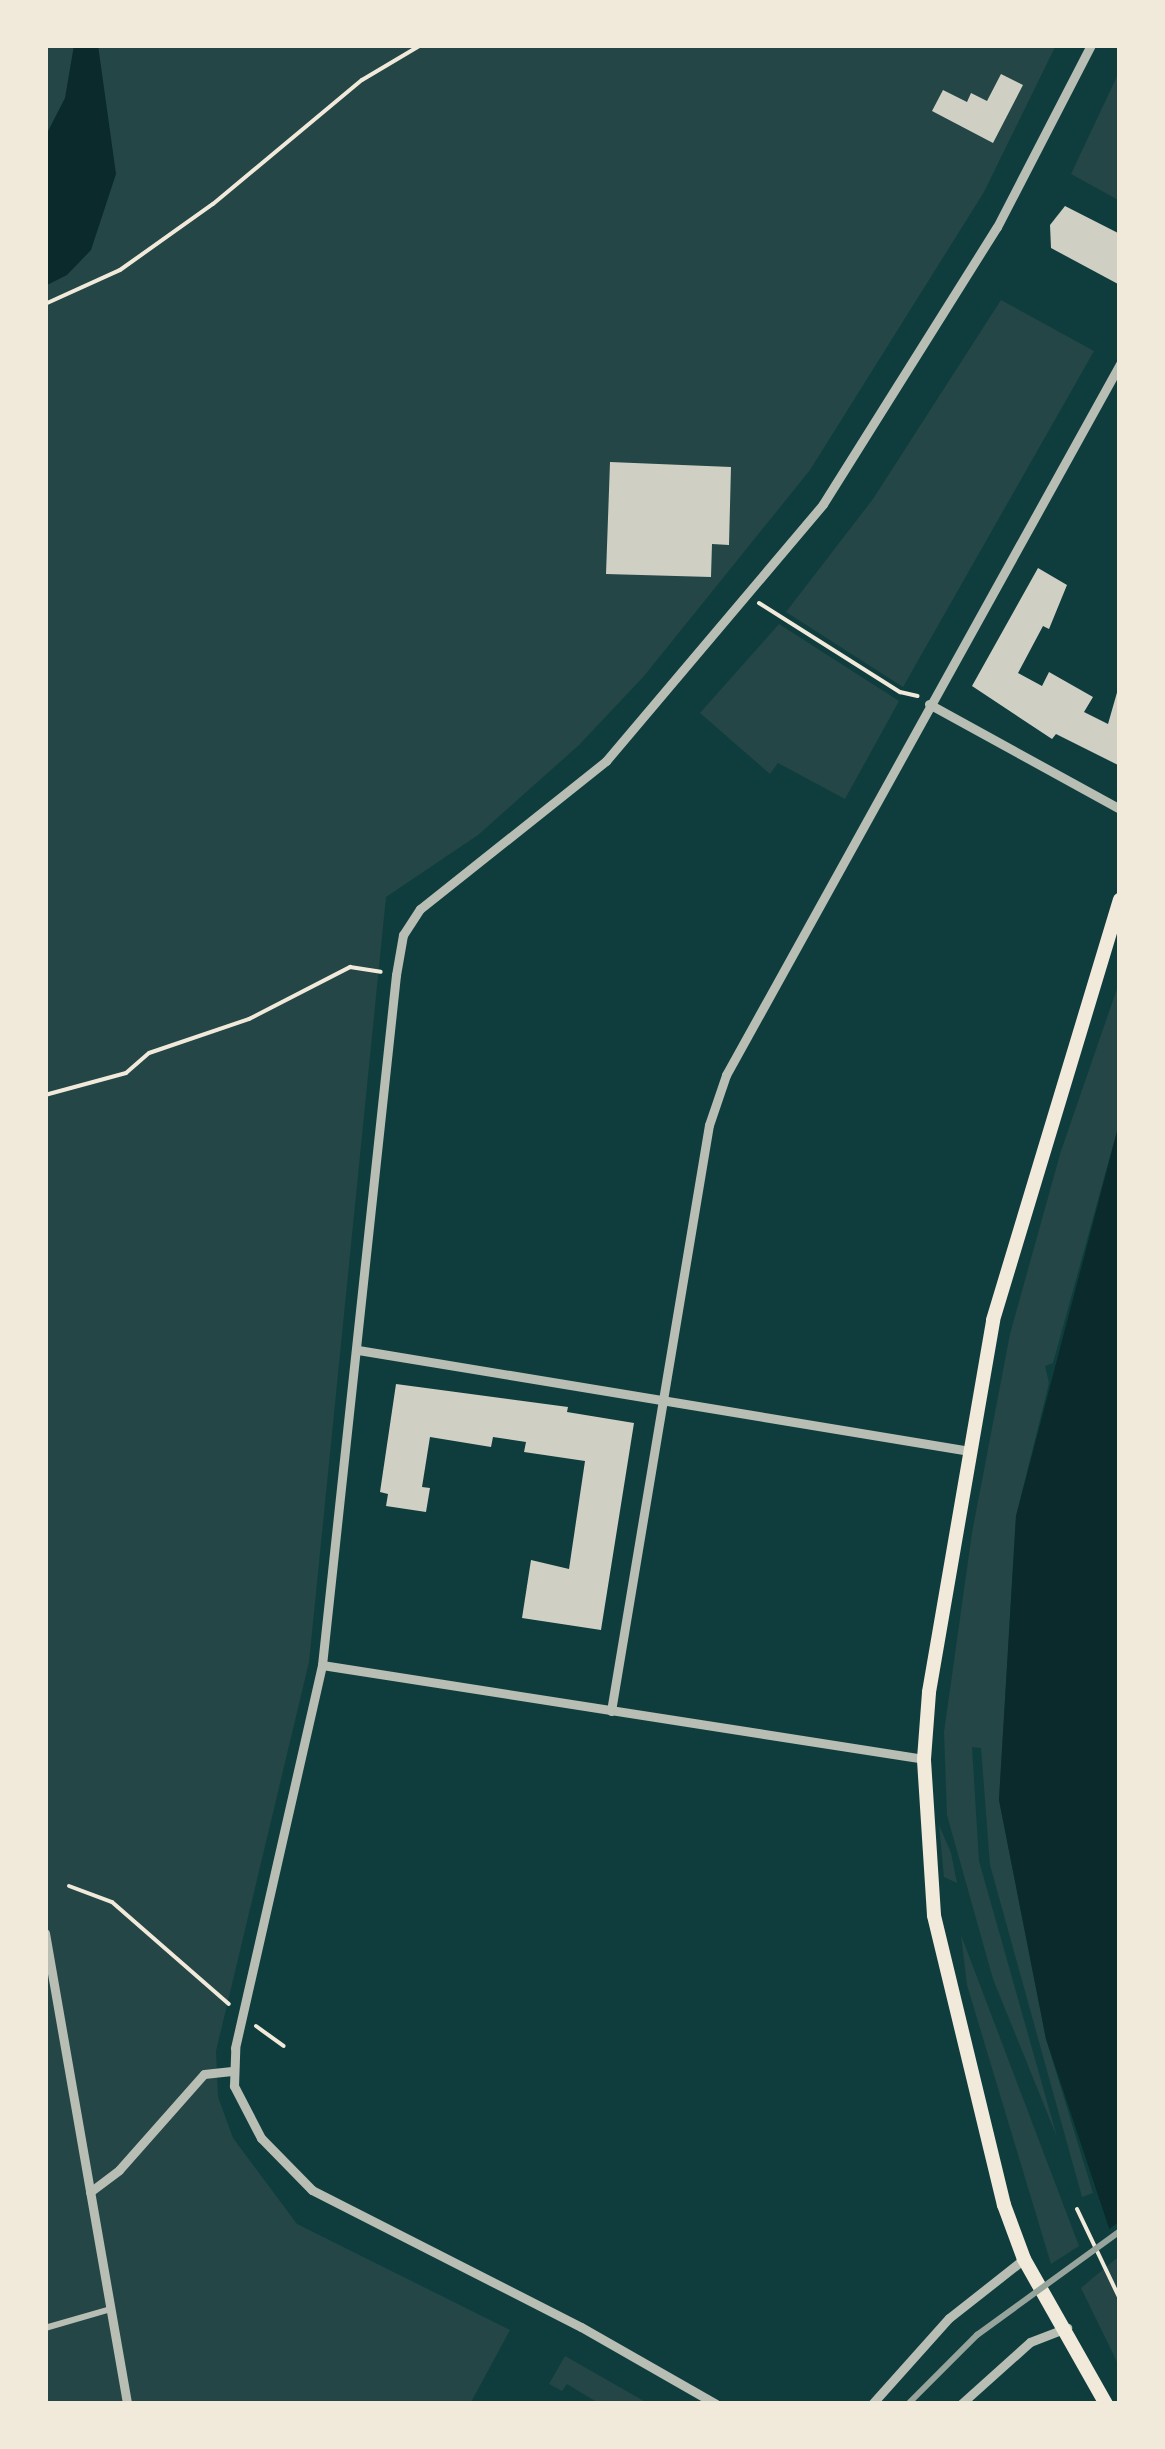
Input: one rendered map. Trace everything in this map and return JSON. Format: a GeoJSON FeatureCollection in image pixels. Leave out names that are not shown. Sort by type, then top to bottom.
{"type":"FeatureCollection","features":[{"type":"Feature","properties":{"kind":"main road"},"geometry":{"type":"LineString","coordinates":[[1106,2404],[1068,2328],[1024,2259],[1004,2205],[934,1914],[924,1759],[993,1320],[1120,900]]}},
{"type":"Feature","properties":{"kind":"street"},"geometry":{"type":"LineString","coordinates":[[716,2404],[581,2326],[312,2190],[241,2109],[232,2070],[322,1665],[396,975],[403,936],[420,909],[606,761],[749,598],[902,385],[998,226],[1091,45]]}},
{"type":"Feature","properties":{"kind":"street"},"geometry":{"type":"LineString","coordinates":[[611,1711],[710,1125],[726,1074],[926,700],[1120,364]]}},
{"type":"Feature","properties":{"kind":"street"},"geometry":{"type":"LineString","coordinates":[[926,700],[1120,809]]}},
{"type":"Feature","properties":{"kind":"street"},"geometry":{"type":"LineString","coordinates":[[358,1350],[970,1451]]}},
{"type":"Feature","properties":{"kind":"street"},"geometry":{"type":"LineString","coordinates":[[322,1665],[924,1759]]}},
{"type":"Feature","properties":{"kind":"street"},"geometry":{"type":"LineString","coordinates":[[45,1933],[127,2404]]}},
{"type":"Feature","properties":{"kind":"street"},"geometry":{"type":"LineString","coordinates":[[90,2192],[119,2170],[204,2074],[232,2070]]}},
{"type":"Feature","properties":{"kind":"street"},"geometry":{"type":"LineString","coordinates":[[872,2404],[949,2318],[1024,2259]]}},
{"type":"Feature","properties":{"kind":"street"},"geometry":{"type":"LineString","coordinates":[[45,2328],[110,2309]]}},
{"type":"Feature","properties":{"kind":"street"},"geometry":{"type":"LineString","coordinates":[[961,2404],[1030,2342],[1068,2328]]}},
{"type":"Feature","properties":{"kind":"path"},"geometry":{"type":"LineString","coordinates":[[45,304],[120,270],[213,204],[362,80],[421,45]]}},
{"type":"Feature","properties":{"kind":"path"},"geometry":{"type":"LineString","coordinates":[[749,598],[900,692],[926,700]]}},
{"type":"Feature","properties":{"kind":"path"},"geometry":{"type":"LineString","coordinates":[[45,1095],[126,1073],[149,1053],[249,1019],[350,967],[396,975]]}},
{"type":"Feature","properties":{"kind":"path"},"geometry":{"type":"LineString","coordinates":[[70,1886],[112,1902],[284,2046]]}},
{"type":"Feature","properties":{"kind":"path"},"geometry":{"type":"LineString","coordinates":[[1076,2209],[1120,2299]]}},
{"type":"Feature","properties":{"kind":"shaded area"},"geometry":{"type":"Polygon","coordinates":[[[45,45],[1056,45],[984,192],[810,470],[644,676],[579,745],[478,835],[386,897],[309,1662],[216,2051],[218,2097],[233,2138],[297,2224],[510,2330],[470,2404],[45,2404],[45,45]]]}},
{"type":"Feature","properties":{"kind":"shaded area"},"geometry":{"type":"Polygon","coordinates":[[[74,45],[98,45],[116,174],[91,250],[67,275],[45,286],[45,137],[65,98],[74,45]]]}},
{"type":"Feature","properties":{"kind":"shaded area"},"geometry":{"type":"Polygon","coordinates":[[[1120,70],[1120,201],[1071,174],[1120,70]]]}},
{"type":"Feature","properties":{"kind":"shaded area"},"geometry":{"type":"Polygon","coordinates":[[[1001,300],[1094,351],[903,687],[786,612],[873,499],[1001,300]]]}},
{"type":"Feature","properties":{"kind":"shaded area"},"geometry":{"type":"Polygon","coordinates":[[[779,624],[899,701],[845,799],[778,763],[770,774],[700,713],[779,624]]]}},
{"type":"Feature","properties":{"kind":"shaded area"},"geometry":{"type":"Polygon","coordinates":[[[1120,980],[1120,1120],[1053,1363],[1045,1366],[1049,1383],[1016,1516],[999,1800],[1046,2039],[1093,2193],[1082,2197],[990,1865],[981,1748],[972,1747],[979,1861],[1057,2137],[993,1979],[947,1815],[944,1732],[972,1533],[1010,1334],[1061,1151],[1120,980]]]}},
{"type":"Feature","properties":{"kind":"shaded area"},"geometry":{"type":"Polygon","coordinates":[[[1120,1120],[1120,2261],[1046,2039],[999,1800],[1016,1516],[1120,1120]]]}},
{"type":"Feature","properties":{"kind":"shaded area"},"geometry":{"type":"Polygon","coordinates":[[[939,1825],[951,1853],[957,1883],[944,1877],[939,1825]]]}},
{"type":"Feature","properties":{"kind":"shaded area"},"geometry":{"type":"Polygon","coordinates":[[[961,1935],[1079,2246],[1051,2264],[967,1985],[961,1935]]]}},
{"type":"Feature","properties":{"kind":"shaded area"},"geometry":{"type":"Polygon","coordinates":[[[1118,2257],[1120,2261],[1120,2368],[1081,2288],[1118,2257]]]}},
{"type":"Feature","properties":{"kind":"shaded area"},"geometry":{"type":"Polygon","coordinates":[[[565,2356],[649,2404],[600,2404],[567,2384],[562,2391],[549,2384],[565,2356]]]}},
{"type":"Feature","properties":{"kind":"pier"},"geometry":{"type":"Polygon","coordinates":[[[1120,2221],[1120,2256],[1114,2260],[1103,2234],[1120,2221]]]}},
{"type":"Feature","properties":{"kind":"building"},"geometry":{"type":"Polygon","coordinates":[[[1001,74],[1023,85],[993,143],[932,111],[943,90],[967,102],[971,93],[987,101],[1001,74]]]}},
{"type":"Feature","properties":{"kind":"building"},"geometry":{"type":"Polygon","coordinates":[[[1065,206],[1120,234],[1118,284],[1051,248],[1050,225],[1065,206]]]}},
{"type":"Feature","properties":{"kind":"building"},"geometry":{"type":"Polygon","coordinates":[[[610,462],[731,467],[729,545],[712,544],[711,577],[606,574],[610,462]]]}},
{"type":"Feature","properties":{"kind":"building"},"geometry":{"type":"Polygon","coordinates":[[[1038,568],[1067,585],[1049,629],[1043,626],[1018,673],[1042,686],[1049,672],[1093,697],[1084,712],[1108,724],[1120,682],[1120,766],[1056,734],[1052,739],[972,686],[1038,568]]]}},
{"type":"Feature","properties":{"kind":"building"},"geometry":{"type":"Polygon","coordinates":[[[396,1384],[568,1407],[567,1412],[634,1423],[601,1630],[522,1618],[531,1560],[569,1569],[585,1461],[524,1452],[526,1442],[493,1437],[491,1447],[430,1437],[422,1487],[430,1488],[426,1512],[386,1506],[388,1494],[380,1492],[396,1384]]]}},
{"type":"Feature","properties":{"kind":"railway"},"geometry":{"type":"LineString","coordinates":[[908,2404],[977,2335],[1120,2231]]}}]}
